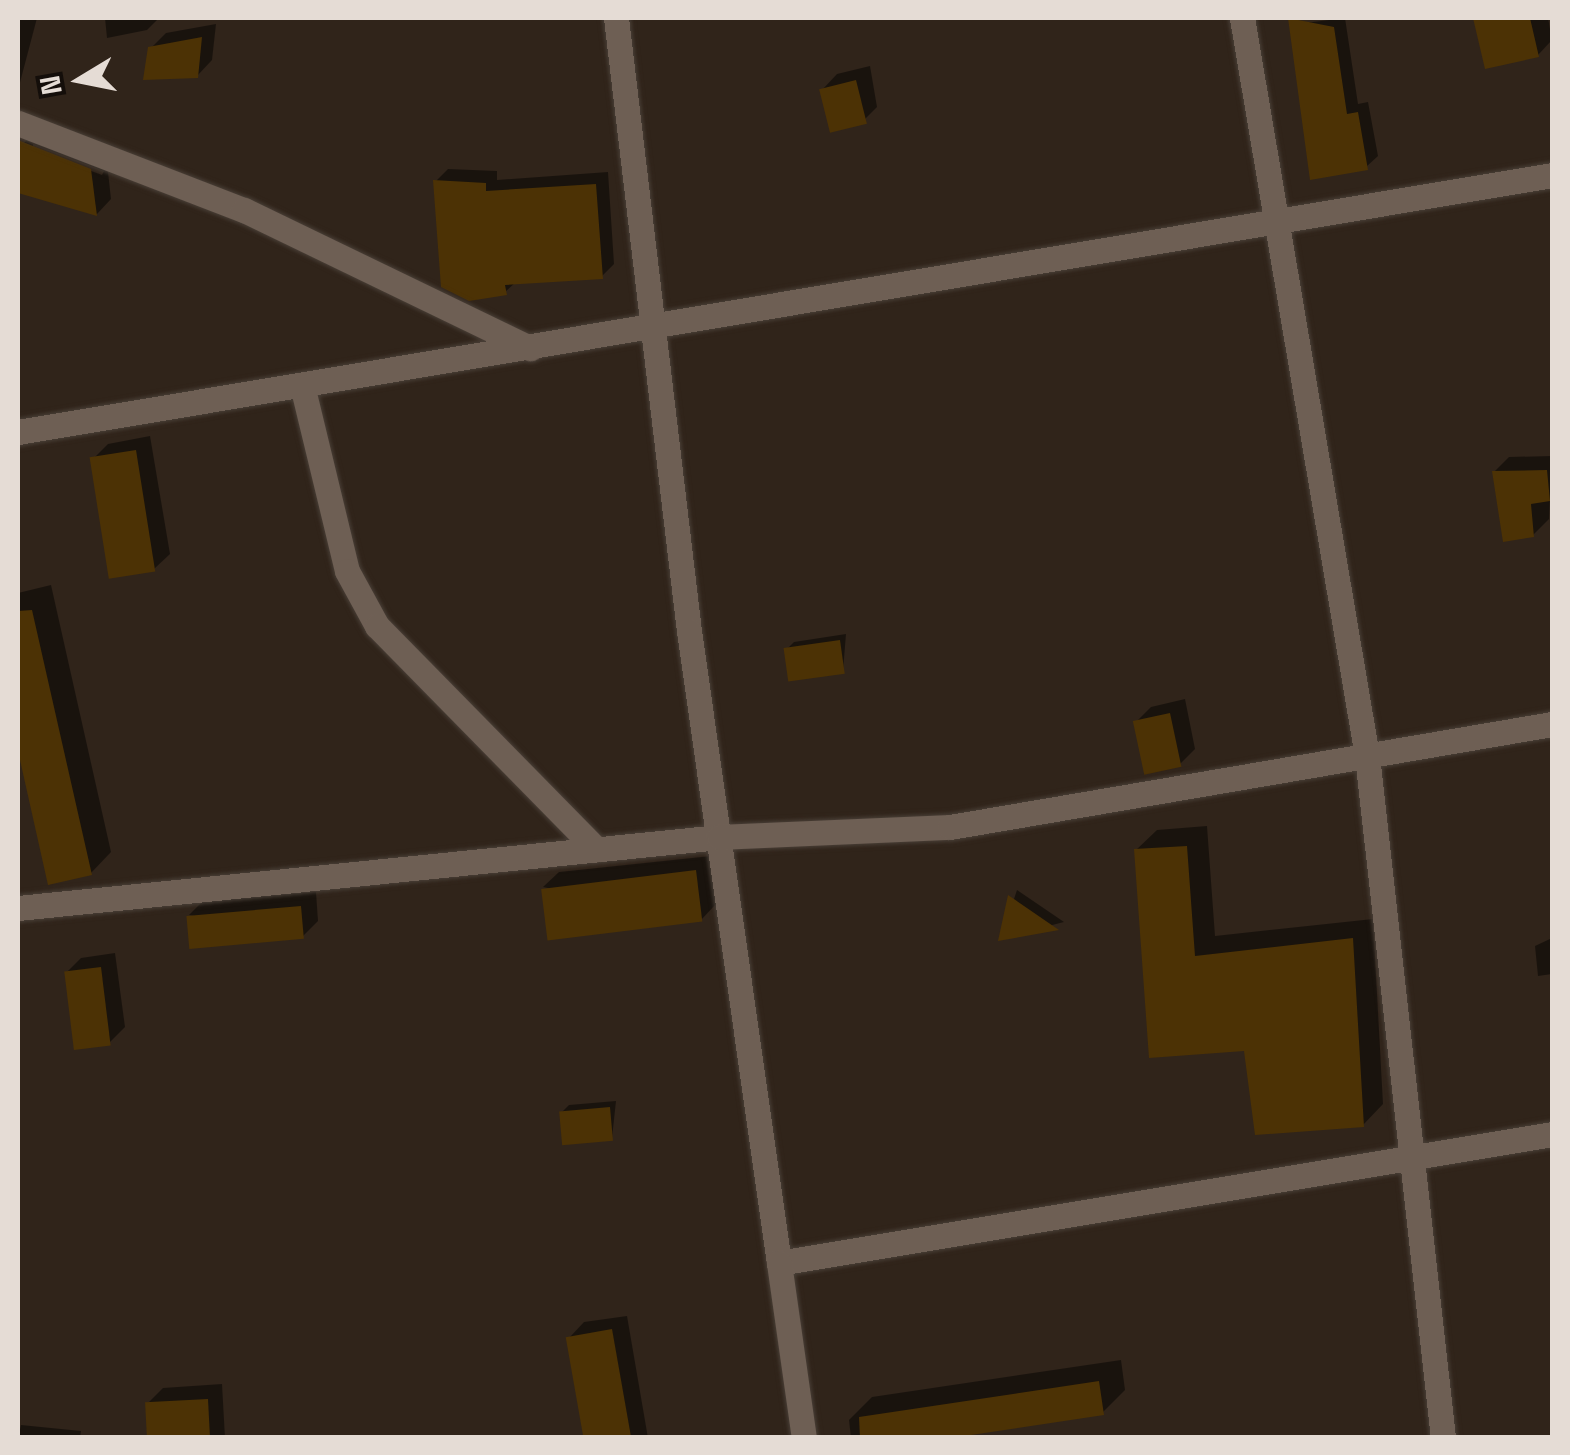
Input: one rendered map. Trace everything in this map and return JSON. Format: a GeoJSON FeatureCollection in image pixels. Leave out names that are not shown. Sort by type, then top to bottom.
{"type":"FeatureCollection","features":[{"type":"Feature","properties":{"kind":"street"},"geometry":{"type":"LineString","coordinates":[[616,18],[719,837],[804,1438]]}},
{"type":"Feature","properties":{"kind":"street"},"geometry":{"type":"LineString","coordinates":[[1242,18],[1272,222],[1367,756],[1406,1158],[1444,1438]]}},
{"type":"Feature","properties":{"kind":"street"},"geometry":{"type":"LineString","coordinates":[[18,123],[244,210],[530,348]]}},
{"type":"Feature","properties":{"kind":"street"},"geometry":{"type":"LineString","coordinates":[[18,432],[1552,174]]}},
{"type":"Feature","properties":{"kind":"street"},"geometry":{"type":"LineString","coordinates":[[302,386],[348,571],[368,612],[596,850]]}},
{"type":"Feature","properties":{"kind":"street"},"geometry":{"type":"LineString","coordinates":[[18,908],[719,837],[950,826],[1552,724]]}},
{"type":"Feature","properties":{"kind":"street"},"geometry":{"type":"LineString","coordinates":[[779,1263],[1552,1134]]}},
{"type":"Feature","properties":{"kind":"building"},"geometry":{"type":"Polygon","coordinates":[[[1288,18],[1334,27],[1347,114],[1358,112],[1368,170],[1310,180],[1288,18]]]}},
{"type":"Feature","properties":{"kind":"building"},"geometry":{"type":"Polygon","coordinates":[[[1473,18],[1530,18],[1539,57],[1485,69],[1473,18]]]}},
{"type":"Feature","properties":{"kind":"building"},"geometry":{"type":"Polygon","coordinates":[[[202,37],[198,78],[143,80],[148,47],[202,37]]]}},
{"type":"Feature","properties":{"kind":"building"},"geometry":{"type":"Polygon","coordinates":[[[856,80],[867,124],[830,133],[819,89],[856,80]]]}},
{"type":"Feature","properties":{"kind":"building"},"geometry":{"type":"Polygon","coordinates":[[[18,140],[91,169],[97,216],[18,193],[18,140]]]}},
{"type":"Feature","properties":{"kind":"building"},"geometry":{"type":"Polygon","coordinates":[[[433,180],[486,183],[486,191],[596,184],[603,279],[505,285],[507,295],[469,301],[441,287],[433,180]]]}},
{"type":"Feature","properties":{"kind":"building"},"geometry":{"type":"Polygon","coordinates":[[[136,450],[155,571],[109,579],[90,457],[136,450]]]}},
{"type":"Feature","properties":{"kind":"building"},"geometry":{"type":"Polygon","coordinates":[[[1547,470],[1550,501],[1531,504],[1534,537],[1503,542],[1492,471],[1547,470]]]}},
{"type":"Feature","properties":{"kind":"building"},"geometry":{"type":"Polygon","coordinates":[[[32,610],[92,875],[48,885],[18,751],[18,611],[32,610]]]}},
{"type":"Feature","properties":{"kind":"building"},"geometry":{"type":"Polygon","coordinates":[[[840,640],[845,674],[788,682],[784,648],[840,640]]]}},
{"type":"Feature","properties":{"kind":"building"},"geometry":{"type":"Polygon","coordinates":[[[1170,713],[1181,767],[1144,775],[1133,721],[1170,713]]]}},
{"type":"Feature","properties":{"kind":"building"},"geometry":{"type":"Polygon","coordinates":[[[1187,846],[1195,956],[1353,938],[1364,1127],[1255,1135],[1244,1051],[1149,1058],[1134,849],[1187,846]]]}},
{"type":"Feature","properties":{"kind":"building"},"geometry":{"type":"Polygon","coordinates":[[[696,870],[702,922],[548,941],[541,889],[696,870]]]}},
{"type":"Feature","properties":{"kind":"building"},"geometry":{"type":"Polygon","coordinates":[[[1008,895],[1059,930],[998,941],[1008,895]]]}},
{"type":"Feature","properties":{"kind":"building"},"geometry":{"type":"Polygon","coordinates":[[[301,906],[304,939],[189,949],[186,916],[301,906]]]}},
{"type":"Feature","properties":{"kind":"building"},"geometry":{"type":"Polygon","coordinates":[[[101,967],[111,1045],[74,1050],[64,972],[101,967]]]}},
{"type":"Feature","properties":{"kind":"building"},"geometry":{"type":"Polygon","coordinates":[[[610,1107],[613,1141],[562,1145],[559,1111],[610,1107]]]}},
{"type":"Feature","properties":{"kind":"building"},"geometry":{"type":"Polygon","coordinates":[[[612,1329],[631,1438],[583,1438],[566,1337],[612,1329]]]}},
{"type":"Feature","properties":{"kind":"building"},"geometry":{"type":"Polygon","coordinates":[[[1099,1381],[1104,1415],[951,1438],[860,1438],[859,1417],[1099,1381]]]}},
{"type":"Feature","properties":{"kind":"building"},"geometry":{"type":"Polygon","coordinates":[[[208,1399],[210,1438],[147,1438],[145,1402],[208,1399]]]}}]}
